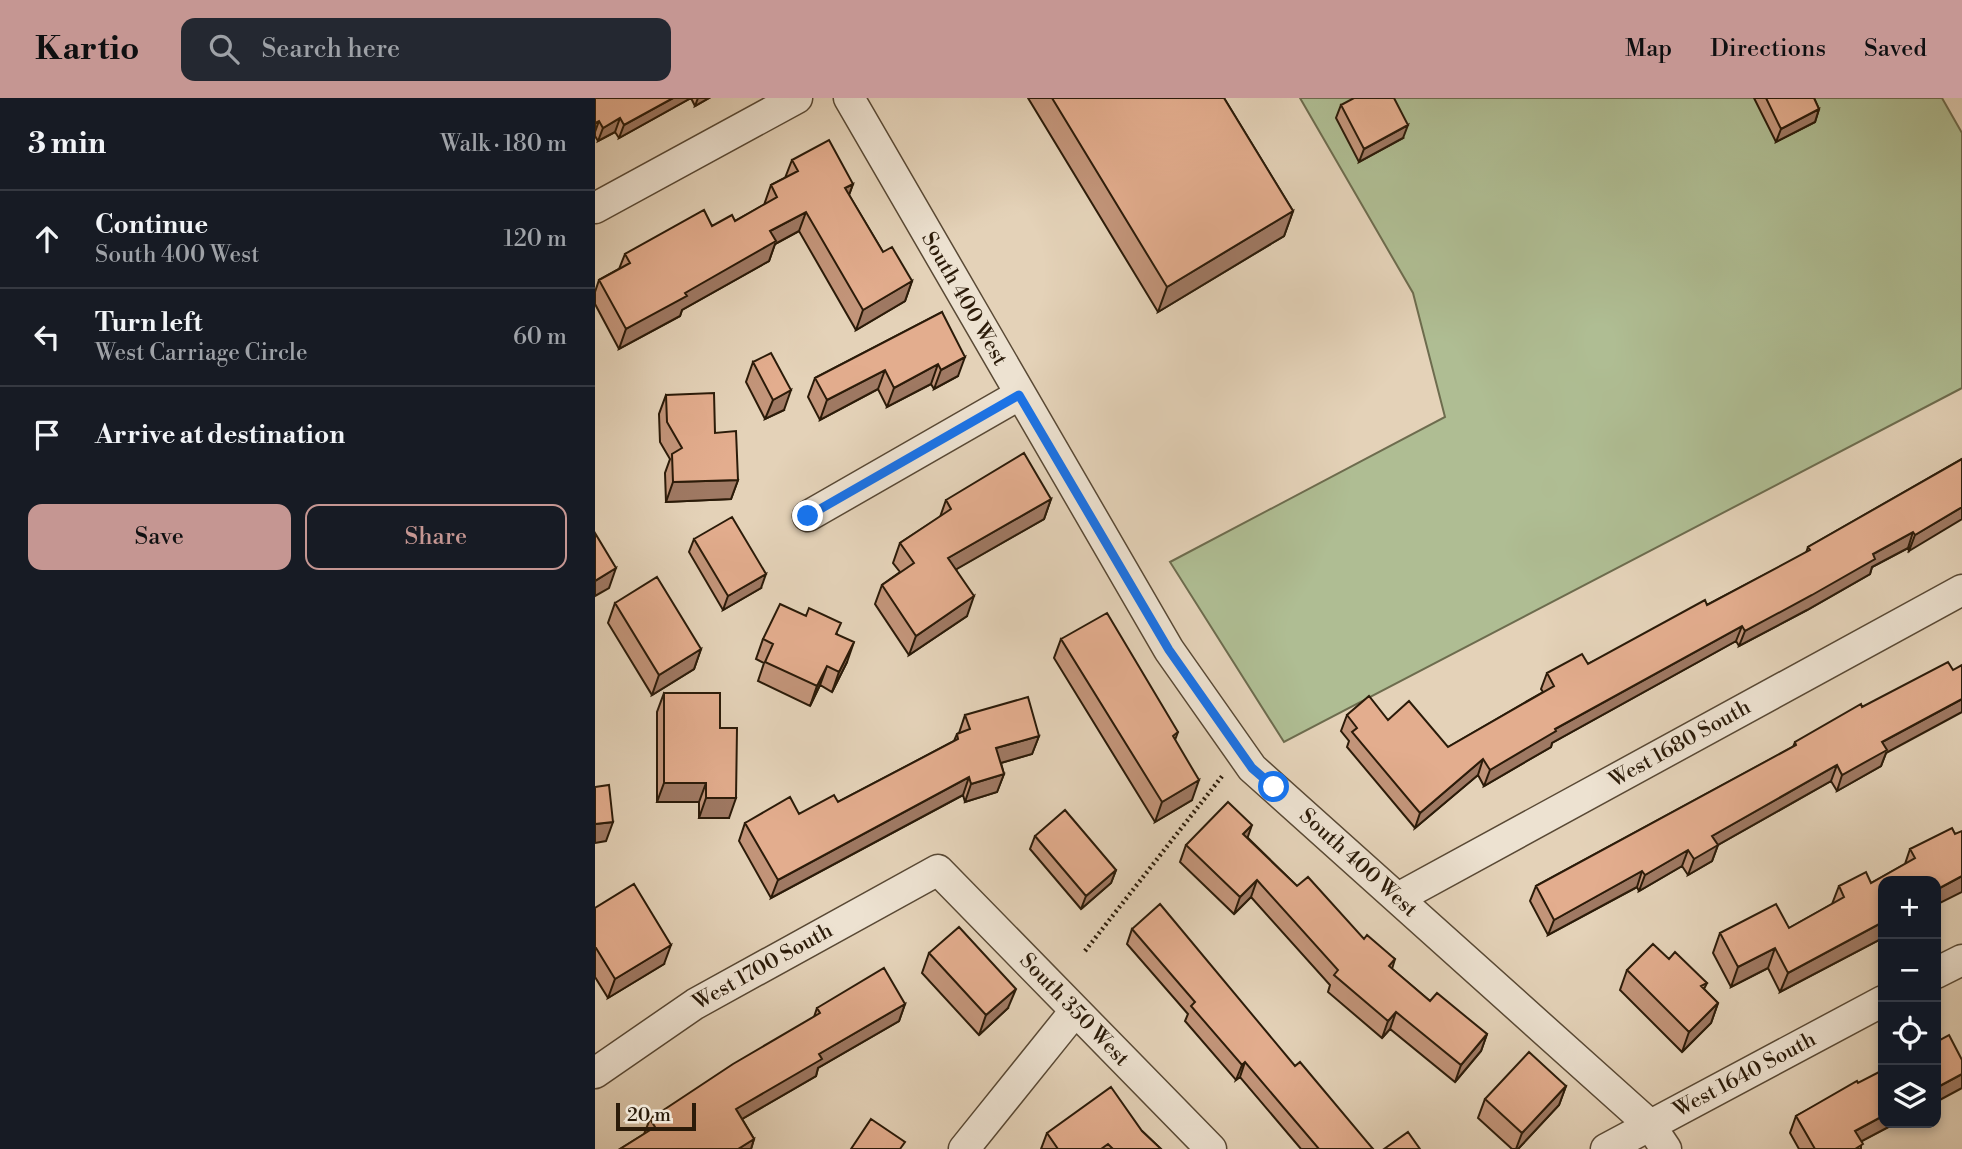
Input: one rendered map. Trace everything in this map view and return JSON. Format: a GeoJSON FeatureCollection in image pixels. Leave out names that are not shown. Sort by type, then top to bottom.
{"type":"FeatureCollection","features":[{"type":"Feature","properties":{"kind":"street"},"geometry":{"type":"LineString","coordinates":[[595,208],[797,98]]}},
{"type":"Feature","properties":{"kind":"street","name":"South 400 West"},"geometry":{"type":"LineString","coordinates":[[849,98],[1169,650],[1252,768],[1658,1137]]}},
{"type":"Feature","properties":{"kind":"street"},"geometry":{"type":"LineString","coordinates":[[808,516],[1019,395]]}},
{"type":"Feature","properties":{"kind":"street","name":"West 1680 South"},"geometry":{"type":"LineString","coordinates":[[1398,898],[1962,590]]}},
{"type":"Feature","properties":{"kind":"street","name":"South 350 West"},"geometry":{"type":"LineString","coordinates":[[938,870],[1211,1149]]}},
{"type":"Feature","properties":{"kind":"street","name":"West 1700 South"},"geometry":{"type":"LineString","coordinates":[[595,1073],[695,1004],[938,870]]}},
{"type":"Feature","properties":{"kind":"street"},"geometry":{"type":"LineString","coordinates":[[1941,971],[1962,960]]}},
{"type":"Feature","properties":{"kind":"street","name":"West 1640 South"},"geometry":{"type":"LineString","coordinates":[[1606,1149],[1658,1137],[1881,1002]]}},
{"type":"Feature","properties":{"kind":"street"},"geometry":{"type":"LineString","coordinates":[[964,1149],[1075,1011]]}},
{"type":"Feature","properties":{"kind":"path"},"geometry":{"type":"LineString","coordinates":[[1085,951],[1227,769]]}},
{"type":"Feature","properties":{"kind":"green space"},"geometry":{"type":"Polygon","coordinates":[[[1300,98],[1942,98],[1962,133],[1962,388],[1284,742],[1170,562],[1445,417],[1413,293],[1300,98]]]}},
{"type":"Feature","properties":{"kind":"building"},"geometry":{"type":"Polygon","coordinates":[[[595,98],[673,98],[624,125],[620,118],[603,128],[599,121],[595,123],[595,98]]]}},
{"type":"Feature","properties":{"kind":"building"},"geometry":{"type":"Polygon","coordinates":[[[1052,98],[1224,98],[1293,211],[1167,287],[1052,98]]]}},
{"type":"Feature","properties":{"kind":"building"},"geometry":{"type":"Polygon","coordinates":[[[1354,98],[1394,98],[1408,125],[1364,149],[1341,105],[1354,98]]]}},
{"type":"Feature","properties":{"kind":"building"},"geometry":{"type":"Polygon","coordinates":[[[1766,98],[1814,98],[1819,109],[1781,129],[1766,98]]]}},
{"type":"Feature","properties":{"kind":"building"},"geometry":{"type":"Polygon","coordinates":[[[829,140],[853,184],[845,188],[883,252],[892,247],[912,281],[863,310],[806,212],[770,231],[776,241],[685,293],[687,296],[626,329],[599,280],[630,263],[625,254],[704,210],[712,226],[732,215],[735,221],[777,197],[771,185],[798,171],[792,160],[829,140]]]}},
{"type":"Feature","properties":{"kind":"building"},"geometry":{"type":"Polygon","coordinates":[[[942,312],[965,357],[941,370],[938,364],[894,388],[885,370],[827,400],[815,378],[942,312]]]}},
{"type":"Feature","properties":{"kind":"building"},"geometry":{"type":"Polygon","coordinates":[[[771,353],[791,390],[773,400],[753,362],[771,353]]]}},
{"type":"Feature","properties":{"kind":"building"},"geometry":{"type":"Polygon","coordinates":[[[714,393],[715,433],[736,431],[738,480],[673,482],[672,454],[682,448],[667,422],[666,395],[714,393]]]}},
{"type":"Feature","properties":{"kind":"building"},"geometry":{"type":"Polygon","coordinates":[[[1024,453],[1051,499],[948,558],[974,596],[916,636],[882,585],[914,563],[900,543],[951,509],[946,500],[1024,453]]]}},
{"type":"Feature","properties":{"kind":"building"},"geometry":{"type":"Polygon","coordinates":[[[1962,459],[1962,507],[1915,535],[1913,532],[1873,554],[1875,559],[1812,595],[1745,631],[1742,626],[1555,729],[1556,731],[1490,770],[1483,759],[1420,813],[1352,732],[1357,728],[1347,715],[1369,696],[1388,720],[1409,701],[1448,747],[1554,686],[1547,673],[1582,654],[1588,664],[1705,600],[1707,605],[1810,550],[1808,547],[1962,459]]]}},
{"type":"Feature","properties":{"kind":"building"},"geometry":{"type":"Polygon","coordinates":[[[732,517],[766,574],[728,596],[694,539],[732,517]]]}},
{"type":"Feature","properties":{"kind":"building"},"geometry":{"type":"Polygon","coordinates":[[[595,533],[616,568],[595,581],[595,533]]]}},
{"type":"Feature","properties":{"kind":"building"},"geometry":{"type":"Polygon","coordinates":[[[657,577],[701,649],[659,675],[615,603],[657,577]]]}},
{"type":"Feature","properties":{"kind":"building"},"geometry":{"type":"Polygon","coordinates":[[[780,604],[806,616],[809,608],[841,623],[836,634],[854,642],[839,672],[827,666],[817,686],[765,662],[773,644],[763,639],[780,604]]]}},
{"type":"Feature","properties":{"kind":"building"},"geometry":{"type":"Polygon","coordinates":[[[1107,613],[1178,732],[1173,736],[1199,780],[1162,802],[1061,639],[1107,613]]]}},
{"type":"Feature","properties":{"kind":"building"},"geometry":{"type":"Polygon","coordinates":[[[1948,662],[1953,670],[1962,665],[1962,699],[1882,742],[1887,750],[1842,775],[1837,765],[1712,836],[1718,845],[1694,859],[1688,850],[1645,875],[1642,871],[1554,920],[1536,886],[1796,745],[1795,742],[1861,704],[1862,707],[1948,662]]]}},
{"type":"Feature","properties":{"kind":"building"},"geometry":{"type":"Polygon","coordinates":[[[664,693],[720,693],[720,728],[737,728],[736,798],[706,798],[706,783],[664,783],[664,693]]]}},
{"type":"Feature","properties":{"kind":"building"},"geometry":{"type":"Polygon","coordinates":[[[1028,697],[1039,736],[996,748],[1004,774],[971,784],[969,777],[778,880],[745,823],[790,797],[799,814],[834,795],[838,802],[958,739],[957,734],[970,729],[965,715],[1028,697]]]}},
{"type":"Feature","properties":{"kind":"building"},"geometry":{"type":"Polygon","coordinates":[[[609,785],[613,822],[595,824],[595,787],[609,785]]]}},
{"type":"Feature","properties":{"kind":"building"},"geometry":{"type":"Polygon","coordinates":[[[1228,802],[1252,825],[1243,834],[1297,886],[1308,877],[1364,939],[1367,935],[1395,959],[1389,966],[1430,1001],[1437,993],[1487,1034],[1461,1065],[1396,1012],[1388,1021],[1334,975],[1338,970],[1257,880],[1240,897],[1186,845],[1228,802]]]}},
{"type":"Feature","properties":{"kind":"building"},"geometry":{"type":"Polygon","coordinates":[[[1065,810],[1116,870],[1086,896],[1035,836],[1065,810]]]}},
{"type":"Feature","properties":{"kind":"building"},"geometry":{"type":"Polygon","coordinates":[[[1952,828],[1955,834],[1962,831],[1962,876],[1941,887],[1941,876],[1883,876],[1915,858],[1910,849],[1952,828]]]}},
{"type":"Feature","properties":{"kind":"building"},"geometry":{"type":"Polygon","coordinates":[[[1866,872],[1871,883],[1878,879],[1878,925],[1788,973],[1775,948],[1738,967],[1720,933],[1776,904],[1789,928],[1844,897],[1839,886],[1866,872]]]}},
{"type":"Feature","properties":{"kind":"building"},"geometry":{"type":"Polygon","coordinates":[[[634,884],[671,945],[615,979],[595,948],[595,908],[634,884]]]}},
{"type":"Feature","properties":{"kind":"building"},"geometry":{"type":"Polygon","coordinates":[[[1160,904],[1295,1066],[1300,1062],[1373,1149],[1319,1149],[1245,1062],[1242,1065],[1191,1006],[1195,1002],[1132,929],[1160,904]]]}},
{"type":"Feature","properties":{"kind":"building"},"geometry":{"type":"Polygon","coordinates":[[[959,927],[1016,989],[986,1015],[929,953],[959,927]]]}},
{"type":"Feature","properties":{"kind":"building"},"geometry":{"type":"Polygon","coordinates":[[[1653,944],[1669,959],[1675,952],[1707,983],[1701,986],[1718,1003],[1689,1032],[1627,970],[1653,944]]]}},
{"type":"Feature","properties":{"kind":"building"},"geometry":{"type":"Polygon","coordinates":[[[884,968],[905,1004],[819,1054],[822,1059],[736,1109],[754,1139],[738,1149],[620,1149],[655,1127],[650,1119],[733,1064],[820,1013],[817,1008],[884,968]]]}},
{"type":"Feature","properties":{"kind":"building"},"geometry":{"type":"Polygon","coordinates":[[[1949,1035],[1962,1060],[1962,1074],[1941,1085],[1941,1065],[1941,1039],[1949,1035]]]}},
{"type":"Feature","properties":{"kind":"building"},"geometry":{"type":"Polygon","coordinates":[[[1529,1052],[1566,1086],[1522,1133],[1485,1099],[1529,1052]]]}},
{"type":"Feature","properties":{"kind":"building"},"geometry":{"type":"Polygon","coordinates":[[[1878,1073],[1878,1119],[1855,1131],[1863,1144],[1855,1149],[1815,1149],[1796,1116],[1857,1081],[1858,1083],[1878,1073]]]}},
{"type":"Feature","properties":{"kind":"building"},"geometry":{"type":"Polygon","coordinates":[[[1111,1087],[1142,1131],[1161,1149],[1113,1149],[1108,1144],[1101,1149],[1058,1149],[1047,1133],[1111,1087]]]}},
{"type":"Feature","properties":{"kind":"building"},"geometry":{"type":"Polygon","coordinates":[[[871,1119],[905,1142],[900,1149],[851,1149],[871,1119]]]}},
{"type":"Feature","properties":{"kind":"building"},"geometry":{"type":"Polygon","coordinates":[[[1408,1132],[1420,1149],[1384,1149],[1408,1132]]]}},
{"type":"Feature","properties":{"kind":"route"},"geometry":{"type":"LineString","coordinates":[[808,516],[1019,395],[1169,650],[1252,768],[1274,787]]}}]}
